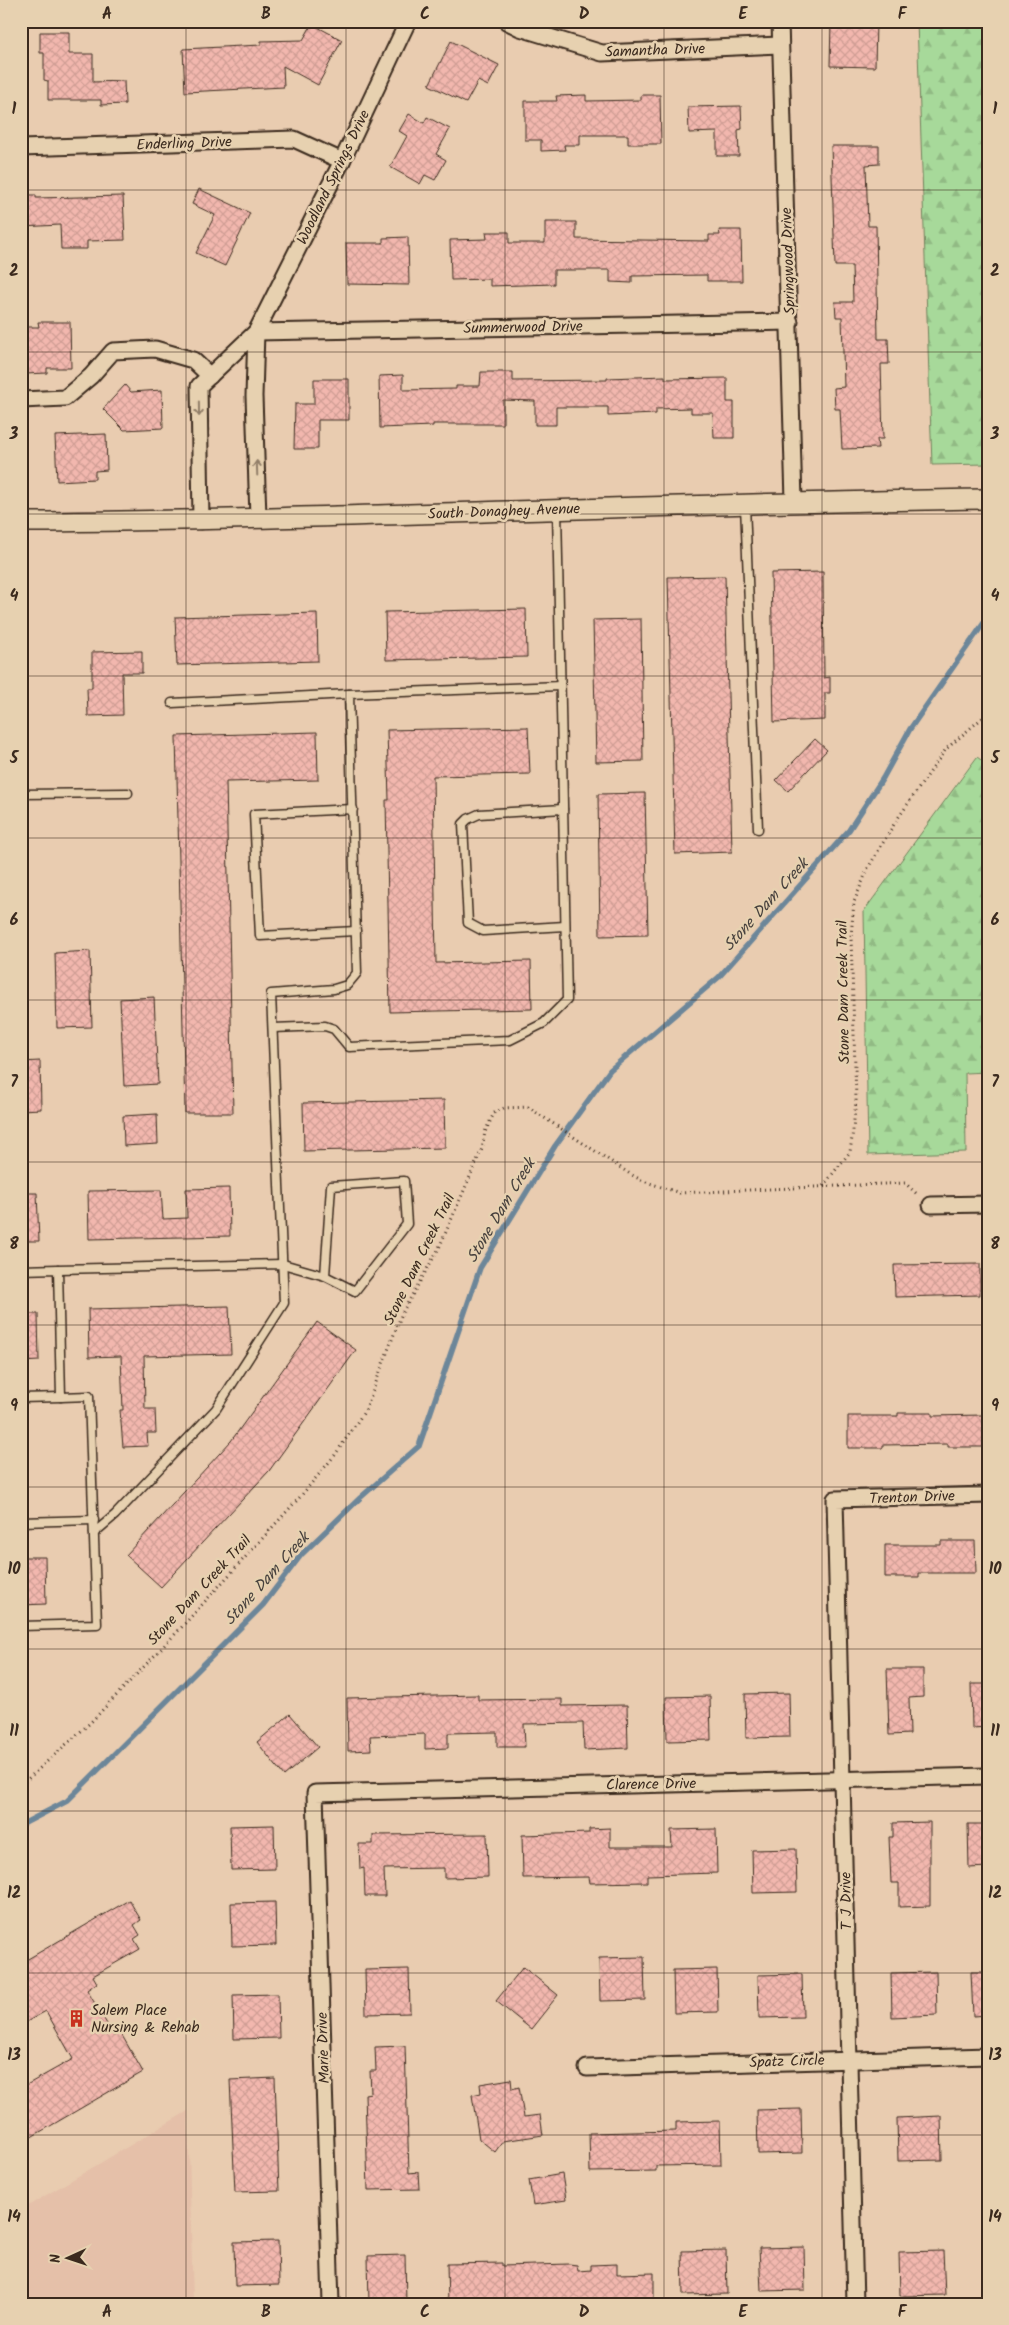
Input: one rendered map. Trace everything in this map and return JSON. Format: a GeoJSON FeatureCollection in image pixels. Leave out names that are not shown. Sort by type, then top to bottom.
{"type":"FeatureCollection","features":[{"type":"Feature","properties":{"kind":"street","name":"Woodland Springs Drive"},"geometry":{"type":"LineString","coordinates":[[201,521],[199,386],[256,332],[342,161],[408,21]]}},
{"type":"Feature","properties":{"kind":"street","name":"Samantha Drive"},"geometry":{"type":"LineString","coordinates":[[506,21],[520,28],[602,54],[780,46]]}},
{"type":"Feature","properties":{"kind":"street","name":"Springwood Drive"},"geometry":{"type":"LineString","coordinates":[[780,21],[794,502]]}},
{"type":"Feature","properties":{"kind":"street","name":"Enderling Drive"},"geometry":{"type":"LineString","coordinates":[[21,148],[294,139],[342,161]]}},
{"type":"Feature","properties":{"kind":"street","name":"Summerwood Drive"},"geometry":{"type":"LineString","coordinates":[[256,332],[790,322]]}},
{"type":"Feature","properties":{"kind":"street","name":"Woodland Springs Drive"},"geometry":{"type":"LineString","coordinates":[[256,332],[254,396],[258,517]]}},
{"type":"Feature","properties":{"kind":"street"},"geometry":{"type":"LineString","coordinates":[[21,400],[65,398],[91,376],[113,351],[155,349],[193,360],[210,376]]}},
{"type":"Feature","properties":{"kind":"street","name":"South Donaghey Avenue"},"geometry":{"type":"LineString","coordinates":[[21,522],[201,521],[258,517],[557,510],[745,503],[988,499]]}},
{"type":"Feature","properties":{"kind":"street"},"geometry":{"type":"LineString","coordinates":[[931,1205],[988,1204]]}},
{"type":"Feature","properties":{"kind":"street","name":"Trenton Drive"},"geometry":{"type":"LineString","coordinates":[[835,1499],[988,1495]]}},
{"type":"Feature","properties":{"kind":"street","name":"T J Drive"},"geometry":{"type":"LineString","coordinates":[[835,1499],[855,2304]]}},
{"type":"Feature","properties":{"kind":"street","name":"Clarence Drive"},"geometry":{"type":"LineString","coordinates":[[315,1793],[988,1776]]}},
{"type":"Feature","properties":{"kind":"street","name":"Marie Drive"},"geometry":{"type":"LineString","coordinates":[[315,1793],[331,2304]]}},
{"type":"Feature","properties":{"kind":"street","name":"Spatz Circle"},"geometry":{"type":"LineString","coordinates":[[587,2068],[988,2056]]}},
{"type":"Feature","properties":{"kind":"lane"},"geometry":{"type":"LineString","coordinates":[[745,503],[758,830]]}},
{"type":"Feature","properties":{"kind":"lane"},"geometry":{"type":"LineString","coordinates":[[273,1028],[326,1026],[334,1029],[349,1047],[510,1040],[544,1023],[567,1000],[557,510]]}},
{"type":"Feature","properties":{"kind":"lane"},"geometry":{"type":"LineString","coordinates":[[172,703],[560,686]]}},
{"type":"Feature","properties":{"kind":"lane"},"geometry":{"type":"LineString","coordinates":[[94,1534],[115,1515],[216,1409],[284,1303],[271,994],[334,989],[347,986],[357,973],[349,694]]}},
{"type":"Feature","properties":{"kind":"lane"},"geometry":{"type":"LineString","coordinates":[[21,794],[128,793]]}},
{"type":"Feature","properties":{"kind":"lane"},"geometry":{"type":"LineString","coordinates":[[352,809],[254,814],[260,936],[356,931]]}},
{"type":"Feature","properties":{"kind":"lane"},"geometry":{"type":"LineString","coordinates":[[563,810],[478,814],[468,818],[463,824],[463,852],[468,923],[472,927],[483,931],[565,926]]}},
{"type":"Feature","properties":{"kind":"lane"},"geometry":{"type":"LineString","coordinates":[[21,1270],[283,1264],[324,1276],[355,1291],[407,1224],[404,1180],[331,1186],[324,1276]]}},
{"type":"Feature","properties":{"kind":"lane"},"geometry":{"type":"LineString","coordinates":[[58,1269],[61,1397]]}},
{"type":"Feature","properties":{"kind":"lane"},"geometry":{"type":"LineString","coordinates":[[21,1398],[89,1396],[97,1624],[21,1626]]}},
{"type":"Feature","properties":{"kind":"lane"},"geometry":{"type":"LineString","coordinates":[[21,1522],[94,1520]]}},
{"type":"Feature","properties":{"kind":"path","name":"Stone Dam Creek Trail"},"geometry":{"type":"LineString","coordinates":[[823,1186],[850,1152],[853,1130],[856,1100],[851,936],[854,902],[868,868],[940,757],[946,749],[988,712]]}},
{"type":"Feature","properties":{"kind":"path","name":"Stone Dam Creek Trail"},"geometry":{"type":"LineString","coordinates":[[21,1785],[90,1722],[180,1629],[300,1497],[335,1455],[366,1409],[402,1313],[439,1248],[482,1149],[485,1132],[494,1113],[504,1108],[528,1107],[643,1181],[680,1193],[906,1183],[931,1205]]}},
{"type":"Feature","properties":{"kind":"shaded area"},"geometry":{"type":"Polygon","coordinates":[[[188,2111],[193,2304],[21,2304],[21,2210],[188,2111]]]}},
{"type":"Feature","properties":{"kind":"green space"},"geometry":{"type":"Polygon","coordinates":[[[917,21],[988,21],[988,464],[932,465],[917,21]]]}},
{"type":"Feature","properties":{"kind":"green space"},"geometry":{"type":"Polygon","coordinates":[[[977,757],[988,765],[988,1072],[965,1073],[966,1152],[868,1155],[864,911],[977,757]]]}},
{"type":"Feature","properties":{"kind":"building"},"geometry":{"type":"Polygon","coordinates":[[[831,21],[876,21],[875,67],[830,66],[831,21]]]}},
{"type":"Feature","properties":{"kind":"building"},"geometry":{"type":"Polygon","coordinates":[[[312,24],[342,40],[318,85],[283,66],[284,87],[185,92],[183,49],[261,45],[261,41],[303,40],[312,24]]]}},
{"type":"Feature","properties":{"kind":"building"},"geometry":{"type":"Polygon","coordinates":[[[40,32],[69,32],[69,54],[93,54],[93,82],[124,81],[125,104],[101,105],[101,100],[48,100],[48,81],[44,80],[44,53],[40,53],[40,32]]]}},
{"type":"Feature","properties":{"kind":"building"},"geometry":{"type":"Polygon","coordinates":[[[451,41],[499,65],[488,86],[478,81],[466,103],[429,85],[451,41]]]}},
{"type":"Feature","properties":{"kind":"building"},"geometry":{"type":"Polygon","coordinates":[[[586,95],[586,101],[641,100],[641,95],[660,95],[661,144],[628,144],[628,135],[580,135],[580,145],[564,145],[565,150],[541,151],[541,140],[525,140],[525,101],[557,101],[556,96],[586,95]]]}},
{"type":"Feature","properties":{"kind":"building"},"geometry":{"type":"Polygon","coordinates":[[[741,106],[742,129],[738,130],[739,156],[717,156],[717,132],[689,133],[688,107],[741,106]]]}},
{"type":"Feature","properties":{"kind":"building"},"geometry":{"type":"Polygon","coordinates":[[[409,114],[424,123],[427,117],[450,129],[436,154],[446,160],[435,180],[425,175],[420,184],[390,167],[407,136],[399,131],[409,114]]]}},
{"type":"Feature","properties":{"kind":"building"},"geometry":{"type":"Polygon","coordinates":[[[831,146],[879,146],[879,164],[866,165],[868,226],[876,226],[878,339],[888,339],[889,364],[881,364],[883,439],[877,439],[878,448],[842,449],[840,409],[835,409],[834,388],[844,387],[842,317],[836,317],[835,302],[853,302],[852,266],[835,266],[831,146]]]}},
{"type":"Feature","properties":{"kind":"building"},"geometry":{"type":"Polygon","coordinates":[[[199,189],[250,213],[225,266],[196,253],[215,215],[192,204],[199,189]]]}},
{"type":"Feature","properties":{"kind":"building"},"geometry":{"type":"Polygon","coordinates":[[[21,195],[36,195],[36,198],[123,196],[125,240],[87,241],[87,249],[61,249],[60,225],[21,227],[21,195]]]}},
{"type":"Feature","properties":{"kind":"building"},"geometry":{"type":"Polygon","coordinates":[[[545,222],[576,222],[576,239],[709,241],[709,235],[720,235],[719,230],[741,230],[742,281],[707,281],[707,275],[632,276],[632,283],[610,282],[610,270],[554,270],[554,284],[490,286],[490,279],[451,280],[450,240],[487,239],[486,232],[509,232],[509,243],[545,243],[545,222]]]}},
{"type":"Feature","properties":{"kind":"building"},"geometry":{"type":"Polygon","coordinates":[[[408,237],[409,285],[347,284],[346,243],[383,243],[383,238],[408,237]]]}},
{"type":"Feature","properties":{"kind":"building"},"geometry":{"type":"Polygon","coordinates":[[[38,322],[70,322],[71,368],[47,368],[47,373],[25,374],[24,327],[39,327],[38,322]]]}},
{"type":"Feature","properties":{"kind":"building"},"geometry":{"type":"Polygon","coordinates":[[[481,372],[513,372],[513,381],[607,380],[607,378],[665,376],[665,379],[727,378],[727,402],[734,402],[734,438],[714,438],[713,413],[691,413],[691,408],[656,409],[656,414],[608,416],[608,407],[556,407],[556,425],[535,425],[535,401],[503,400],[503,424],[433,424],[433,426],[380,428],[379,376],[403,375],[403,390],[456,389],[456,386],[480,386],[481,372]]]}},
{"type":"Feature","properties":{"kind":"building"},"geometry":{"type":"Polygon","coordinates":[[[314,379],[349,379],[349,420],[318,420],[318,449],[294,449],[295,404],[314,404],[314,379]]]}},
{"type":"Feature","properties":{"kind":"building"},"geometry":{"type":"Polygon","coordinates":[[[125,385],[131,392],[162,390],[163,428],[124,430],[103,409],[125,385]]]}},
{"type":"Feature","properties":{"kind":"building"},"geometry":{"type":"Polygon","coordinates":[[[106,434],[107,470],[95,471],[95,479],[57,481],[55,436],[106,434]]]}},
{"type":"Feature","properties":{"kind":"building"},"geometry":{"type":"Polygon","coordinates":[[[823,572],[824,678],[830,677],[830,693],[825,693],[825,720],[774,722],[771,573],[823,572]]]}},
{"type":"Feature","properties":{"kind":"building"},"geometry":{"type":"Polygon","coordinates":[[[725,576],[732,852],[675,854],[668,577],[725,576]]]}},
{"type":"Feature","properties":{"kind":"building"},"geometry":{"type":"Polygon","coordinates":[[[526,609],[527,657],[386,660],[385,612],[526,609]]]}},
{"type":"Feature","properties":{"kind":"building"},"geometry":{"type":"Polygon","coordinates":[[[317,613],[318,661],[177,665],[175,617],[317,613]]]}},
{"type":"Feature","properties":{"kind":"building"},"geometry":{"type":"Polygon","coordinates":[[[641,619],[643,761],[596,762],[593,620],[641,619]]]}},
{"type":"Feature","properties":{"kind":"building"},"geometry":{"type":"Polygon","coordinates":[[[142,651],[142,673],[122,673],[123,715],[88,716],[87,688],[92,688],[92,652],[142,651]]]}},
{"type":"Feature","properties":{"kind":"building"},"geometry":{"type":"Polygon","coordinates":[[[528,727],[530,774],[433,776],[436,963],[531,961],[532,1009],[390,1012],[386,800],[389,800],[387,730],[528,727]]]}},
{"type":"Feature","properties":{"kind":"building"},"geometry":{"type":"Polygon","coordinates":[[[317,732],[318,780],[226,782],[233,1113],[185,1113],[176,736],[317,732]]]}},
{"type":"Feature","properties":{"kind":"building"},"geometry":{"type":"Polygon","coordinates":[[[815,739],[827,750],[788,791],[776,780],[815,739]]]}},
{"type":"Feature","properties":{"kind":"building"},"geometry":{"type":"Polygon","coordinates":[[[645,793],[648,935],[600,936],[598,794],[645,793]]]}},
{"type":"Feature","properties":{"kind":"building"},"geometry":{"type":"Polygon","coordinates":[[[90,951],[92,1027],[57,1028],[55,953],[90,951]]]}},
{"type":"Feature","properties":{"kind":"building"},"geometry":{"type":"Polygon","coordinates":[[[154,997],[158,1084],[124,1086],[120,999],[154,997]]]}},
{"type":"Feature","properties":{"kind":"building"},"geometry":{"type":"Polygon","coordinates":[[[40,1061],[41,1109],[21,1110],[21,1062],[40,1061]]]}},
{"type":"Feature","properties":{"kind":"building"},"geometry":{"type":"Polygon","coordinates":[[[444,1100],[445,1148],[304,1151],[303,1103],[444,1100]]]}},
{"type":"Feature","properties":{"kind":"building"},"geometry":{"type":"Polygon","coordinates":[[[157,1114],[158,1144],[124,1146],[123,1116],[157,1114]]]}},
{"type":"Feature","properties":{"kind":"building"},"geometry":{"type":"Polygon","coordinates":[[[229,1188],[230,1236],[89,1239],[88,1191],[161,1190],[163,1219],[187,1218],[186,1189],[229,1188]]]}},
{"type":"Feature","properties":{"kind":"building"},"geometry":{"type":"Polygon","coordinates":[[[21,1193],[37,1193],[39,1241],[21,1241],[21,1193]]]}},
{"type":"Feature","properties":{"kind":"building"},"geometry":{"type":"Polygon","coordinates":[[[980,1264],[980,1295],[895,1297],[894,1265],[980,1264]]]}},
{"type":"Feature","properties":{"kind":"building"},"geometry":{"type":"Polygon","coordinates":[[[229,1306],[231,1354],[144,1356],[145,1409],[155,1409],[156,1433],[147,1433],[148,1446],[123,1447],[120,1410],[123,1410],[121,1356],[89,1357],[88,1309],[229,1306]]]}},
{"type":"Feature","properties":{"kind":"building"},"geometry":{"type":"Polygon","coordinates":[[[21,1314],[38,1314],[39,1361],[21,1362],[21,1314]]]}},
{"type":"Feature","properties":{"kind":"building"},"geometry":{"type":"Polygon","coordinates":[[[317,1322],[356,1350],[269,1471],[161,1587],[126,1555],[231,1441],[317,1322]]]}},
{"type":"Feature","properties":{"kind":"building"},"geometry":{"type":"Polygon","coordinates":[[[898,1413],[932,1413],[932,1416],[983,1415],[983,1447],[948,1447],[948,1444],[883,1445],[883,1448],[848,1448],[848,1416],[898,1416],[898,1413]]]}},
{"type":"Feature","properties":{"kind":"building"},"geometry":{"type":"Polygon","coordinates":[[[941,1541],[975,1541],[976,1573],[919,1573],[919,1577],[885,1577],[885,1545],[941,1545],[941,1541]]]}},
{"type":"Feature","properties":{"kind":"building"},"geometry":{"type":"Polygon","coordinates":[[[21,1557],[45,1557],[46,1604],[21,1605],[21,1557]]]}},
{"type":"Feature","properties":{"kind":"building"},"geometry":{"type":"Polygon","coordinates":[[[887,1669],[923,1669],[923,1697],[909,1698],[910,1734],[889,1735],[887,1669]]]}},
{"type":"Feature","properties":{"kind":"building"},"geometry":{"type":"Polygon","coordinates":[[[971,1684],[988,1684],[988,1727],[972,1728],[971,1684]]]}},
{"type":"Feature","properties":{"kind":"building"},"geometry":{"type":"Polygon","coordinates":[[[789,1693],[790,1737],[746,1738],[745,1694],[789,1693]]]}},
{"type":"Feature","properties":{"kind":"building"},"geometry":{"type":"Polygon","coordinates":[[[478,1695],[478,1700],[562,1699],[562,1706],[627,1705],[628,1748],[584,1750],[583,1723],[524,1724],[525,1747],[497,1747],[497,1732],[448,1733],[448,1748],[425,1749],[425,1734],[370,1736],[371,1750],[348,1751],[347,1698],[478,1695]]]}},
{"type":"Feature","properties":{"kind":"building"},"geometry":{"type":"Polygon","coordinates":[[[710,1696],[711,1740],[667,1741],[666,1697],[710,1696]]]}},
{"type":"Feature","properties":{"kind":"building"},"geometry":{"type":"Polygon","coordinates":[[[290,1714],[318,1747],[284,1776],[257,1742],[290,1714]]]}},
{"type":"Feature","properties":{"kind":"building"},"geometry":{"type":"Polygon","coordinates":[[[930,1822],[930,1906],[899,1907],[899,1883],[891,1883],[889,1837],[893,1837],[893,1823],[930,1822]]]}},
{"type":"Feature","properties":{"kind":"building"},"geometry":{"type":"Polygon","coordinates":[[[968,1824],[988,1824],[988,1867],[969,1868],[968,1824]]]}},
{"type":"Feature","properties":{"kind":"building"},"geometry":{"type":"Polygon","coordinates":[[[274,1825],[275,1869],[231,1870],[230,1826],[274,1825]]]}},
{"type":"Feature","properties":{"kind":"building"},"geometry":{"type":"Polygon","coordinates":[[[610,1828],[610,1847],[672,1847],[671,1830],[716,1829],[717,1873],[647,1875],[647,1882],[590,1883],[589,1877],[523,1878],[522,1835],[589,1833],[589,1829],[610,1828]]]}},
{"type":"Feature","properties":{"kind":"building"},"geometry":{"type":"Polygon","coordinates":[[[487,1834],[488,1877],[444,1878],[444,1868],[384,1869],[385,1896],[365,1896],[364,1868],[360,1869],[359,1844],[373,1844],[373,1835],[487,1834]]]}},
{"type":"Feature","properties":{"kind":"building"},"geometry":{"type":"Polygon","coordinates":[[[796,1849],[797,1892],[753,1893],[752,1850],[796,1849]]]}},
{"type":"Feature","properties":{"kind":"building","name":"Salem Place Nursing & Rehab"},"geometry":{"type":"Polygon","coordinates":[[[129,1900],[141,1920],[134,1925],[140,1935],[134,1939],[140,1949],[93,1976],[97,1983],[87,1990],[114,2036],[120,2032],[143,2072],[21,2143],[21,2088],[73,2059],[46,2011],[21,2025],[21,1963],[129,1900]]]}},
{"type":"Feature","properties":{"kind":"building"},"geometry":{"type":"Polygon","coordinates":[[[275,1902],[276,1945],[232,1946],[231,1903],[275,1902]]]}},
{"type":"Feature","properties":{"kind":"building"},"geometry":{"type":"Polygon","coordinates":[[[644,1957],[645,2000],[600,2001],[599,1958],[644,1957]]]}},
{"type":"Feature","properties":{"kind":"building"},"geometry":{"type":"Polygon","coordinates":[[[523,1967],[558,1995],[531,2029],[496,2001],[523,1967]]]}},
{"type":"Feature","properties":{"kind":"building"},"geometry":{"type":"Polygon","coordinates":[[[409,1969],[410,2013],[366,2014],[365,1970],[409,1969]]]}},
{"type":"Feature","properties":{"kind":"building"},"geometry":{"type":"Polygon","coordinates":[[[717,1969],[718,2012],[674,2013],[673,1970],[717,1969]]]}},
{"type":"Feature","properties":{"kind":"building"},"geometry":{"type":"Polygon","coordinates":[[[936,1972],[937,2015],[892,2017],[891,1973],[936,1972]]]}},
{"type":"Feature","properties":{"kind":"building"},"geometry":{"type":"Polygon","coordinates":[[[971,1972],[988,1972],[988,2015],[973,2016],[971,1972]]]}},
{"type":"Feature","properties":{"kind":"building"},"geometry":{"type":"Polygon","coordinates":[[[802,1974],[803,2017],[759,2018],[758,1975],[802,1974]]]}},
{"type":"Feature","properties":{"kind":"building"},"geometry":{"type":"Polygon","coordinates":[[[278,1994],[279,2038],[234,2039],[233,1995],[278,1994]]]}},
{"type":"Feature","properties":{"kind":"building"},"geometry":{"type":"Polygon","coordinates":[[[405,2046],[409,2173],[418,2172],[419,2189],[368,2190],[365,2094],[371,2093],[370,2071],[376,2071],[375,2047],[405,2046]]]}},
{"type":"Feature","properties":{"kind":"building"},"geometry":{"type":"Polygon","coordinates":[[[275,2078],[279,2191],[235,2192],[230,2080],[275,2078]]]}},
{"type":"Feature","properties":{"kind":"building"},"geometry":{"type":"Polygon","coordinates":[[[511,2079],[512,2089],[519,2087],[524,2117],[540,2115],[543,2135],[503,2141],[495,2152],[479,2139],[472,2095],[481,2093],[480,2084],[511,2079]]]}},
{"type":"Feature","properties":{"kind":"building"},"geometry":{"type":"Polygon","coordinates":[[[801,2109],[802,2153],[758,2154],[757,2110],[801,2109]]]}},
{"type":"Feature","properties":{"kind":"building"},"geometry":{"type":"Polygon","coordinates":[[[941,2116],[942,2160],[898,2161],[897,2118],[941,2116]]]}},
{"type":"Feature","properties":{"kind":"building"},"geometry":{"type":"Polygon","coordinates":[[[720,2121],[721,2165],[656,2166],[656,2171],[590,2172],[589,2133],[676,2131],[676,2122],[720,2121]]]}},
{"type":"Feature","properties":{"kind":"building"},"geometry":{"type":"Polygon","coordinates":[[[562,2174],[566,2200],[533,2205],[529,2180],[562,2174]]]}},
{"type":"Feature","properties":{"kind":"building"},"geometry":{"type":"Polygon","coordinates":[[[278,2241],[279,2285],[235,2286],[234,2242],[278,2241]]]}},
{"type":"Feature","properties":{"kind":"building"},"geometry":{"type":"Polygon","coordinates":[[[804,2247],[805,2290],[761,2291],[759,2248],[804,2247]]]}},
{"type":"Feature","properties":{"kind":"building"},"geometry":{"type":"Polygon","coordinates":[[[726,2250],[727,2294],[683,2295],[682,2251],[726,2250]]]}},
{"type":"Feature","properties":{"kind":"building"},"geometry":{"type":"Polygon","coordinates":[[[943,2251],[945,2295],[900,2296],[899,2252],[943,2251]]]}},
{"type":"Feature","properties":{"kind":"building"},"geometry":{"type":"Polygon","coordinates":[[[405,2255],[406,2304],[369,2304],[368,2256],[405,2255]]]}},
{"type":"Feature","properties":{"kind":"building"},"geometry":{"type":"Polygon","coordinates":[[[502,2263],[502,2266],[569,2264],[577,2265],[578,2271],[591,2270],[591,2265],[617,2264],[617,2274],[654,2273],[654,2301],[448,2304],[447,2264],[502,2263]]]}},
{"type":"Feature","properties":{"kind":"waterway","name":"Stone Dam Creek"},"geometry":{"type":"LineString","coordinates":[[21,1825],[67,1801],[263,1605],[301,1555],[360,1498],[419,1446],[480,1268],[555,1146],[610,1070],[719,977],[849,830],[883,778],[910,729],[988,617]]}},
{"type":"Feature","properties":{"kind":"place","name":"Salem Place Nursing & Rehab"},"geometry":{"type":"Point","coordinates":[77,2019]}}]}
